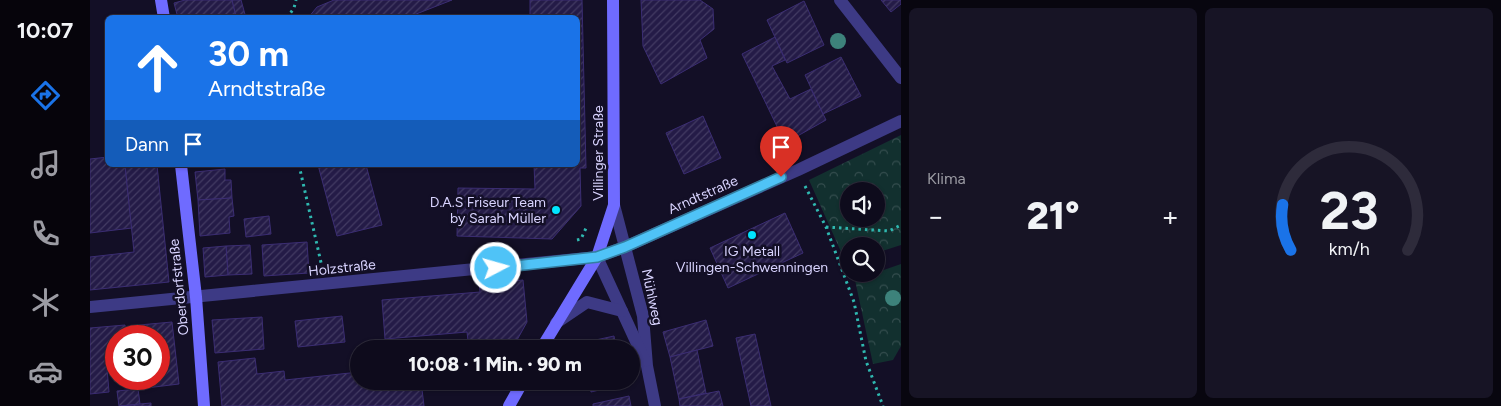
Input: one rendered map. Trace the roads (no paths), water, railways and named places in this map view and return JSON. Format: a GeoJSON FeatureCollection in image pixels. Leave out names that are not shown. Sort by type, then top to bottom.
{"type":"FeatureCollection","features":[{"type":"Feature","properties":{"kind":"main road"},"geometry":{"type":"LineString","coordinates":[[161,0],[164,15]]}},
{"type":"Feature","properties":{"kind":"main road","name":"Villinger Straße"},"geometry":{"type":"LineString","coordinates":[[546,340],[597,257],[614,205],[613,0]]}},
{"type":"Feature","properties":{"kind":"main road","name":"Oberdorfstraße"},"geometry":{"type":"LineString","coordinates":[[181,167],[196,297],[204,406]]}},
{"type":"Feature","properties":{"kind":"main road"},"geometry":{"type":"LineString","coordinates":[[509,406],[518,390]]}},
{"type":"Feature","properties":{"kind":"street"},"geometry":{"type":"LineString","coordinates":[[840,0],[901,78]]}},
{"type":"Feature","properties":{"kind":"street","name":"Arndtstraße"},"geometry":{"type":"LineString","coordinates":[[597,257],[625,247],[798,170],[901,121]]}},
{"type":"Feature","properties":{"kind":"street","name":"Mühlweg"},"geometry":{"type":"LineString","coordinates":[[614,205],[643,316],[647,366],[655,406]]}},
{"type":"Feature","properties":{"kind":"street","name":"Mühlweg"},"geometry":{"type":"LineString","coordinates":[[597,257],[647,366]]}},
{"type":"Feature","properties":{"kind":"street","name":"Holzstraße"},"geometry":{"type":"LineString","coordinates":[[90,308],[597,257]]}},
{"type":"Feature","properties":{"kind":"street"},"geometry":{"type":"LineString","coordinates":[[556,323],[587,302],[622,311]]}},
{"type":"Feature","properties":{"kind":"place","name":"D.A.S Friseur Team by Sarah Müller"},"geometry":{"type":"Point","coordinates":[556,210]}},
{"type":"Feature","properties":{"kind":"place","name":"IG Metall Villingen-Schwenningen"},"geometry":{"type":"Point","coordinates":[752,235]}}]}
